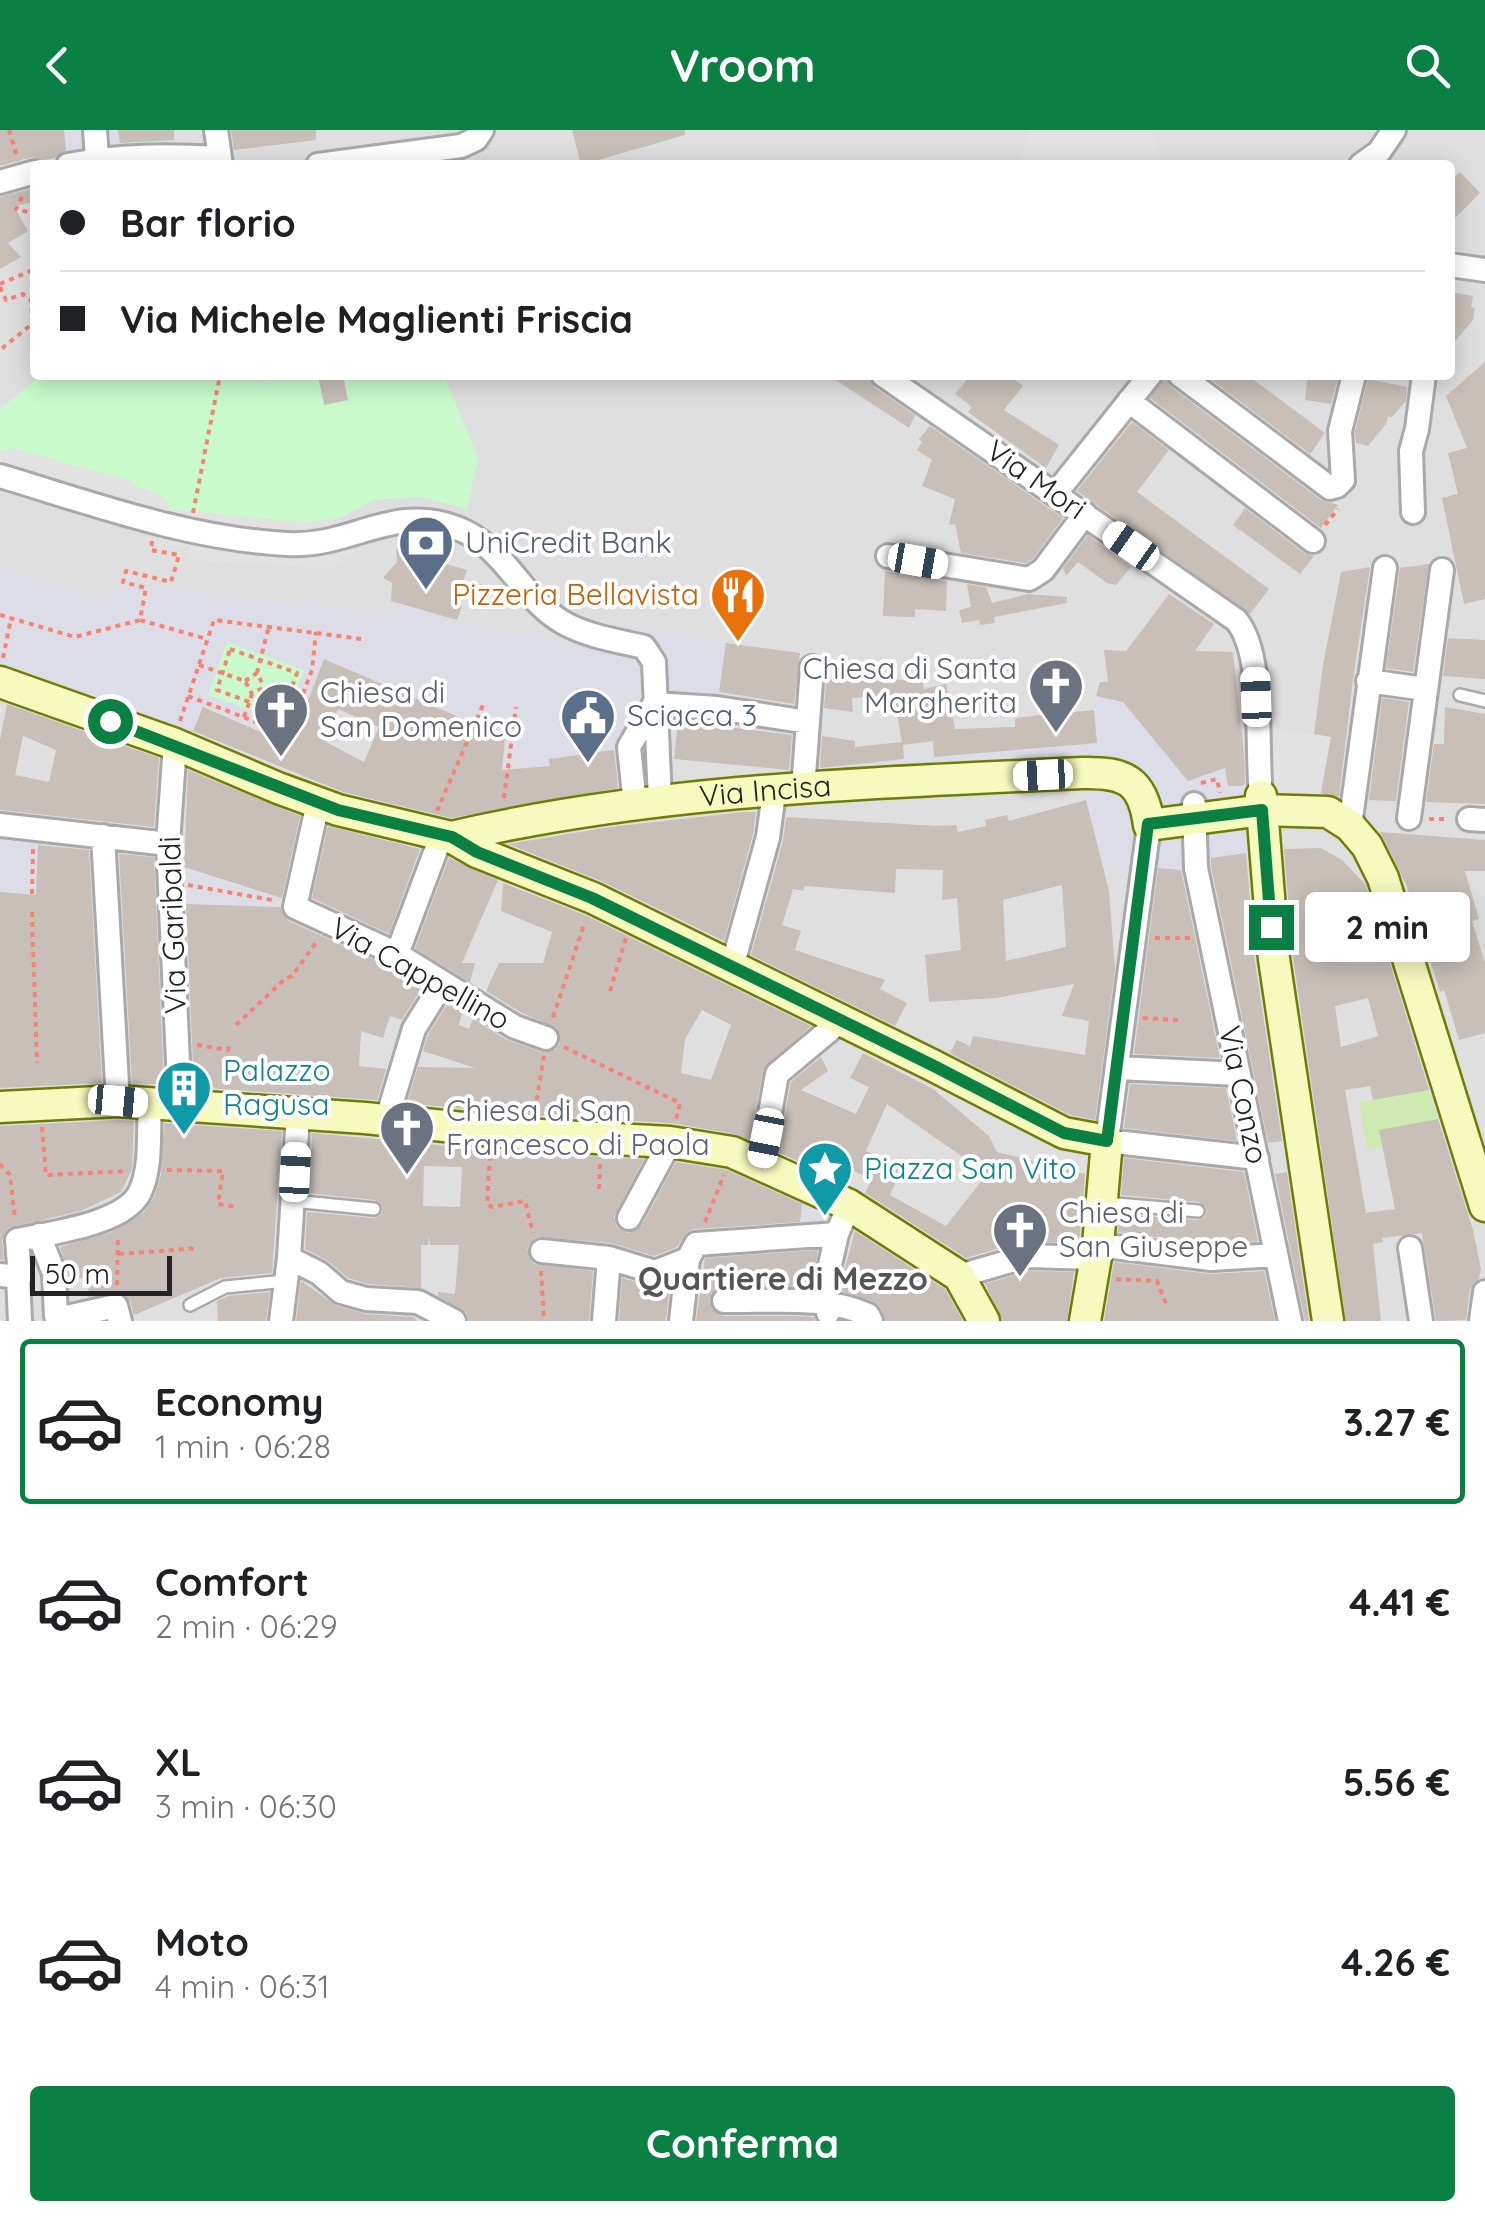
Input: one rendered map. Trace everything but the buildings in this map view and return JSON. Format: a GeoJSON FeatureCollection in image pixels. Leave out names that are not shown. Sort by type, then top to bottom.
{"type":"FeatureCollection","features":[{"type":"Feature","properties":{"kind":"street"},"geometry":{"type":"LineString","coordinates":[[95,130],[97,158]]}},
{"type":"Feature","properties":{"kind":"street"},"geometry":{"type":"LineString","coordinates":[[216,130],[220,160]]}},
{"type":"Feature","properties":{"kind":"street"},"geometry":{"type":"LineString","coordinates":[[356,160],[461,146],[476,139],[482,130]]}},
{"type":"Feature","properties":{"kind":"street"},"geometry":{"type":"LineString","coordinates":[[1368,160],[1379,152],[1394,130]]}},
{"type":"Feature","properties":{"kind":"street"},"geometry":{"type":"LineString","coordinates":[[89,160],[158,154],[204,160]]}},
{"type":"Feature","properties":{"kind":"street"},"geometry":{"type":"LineString","coordinates":[[1455,266],[1485,270]]}},
{"type":"Feature","properties":{"kind":"street","name":"Via Mori"},"geometry":{"type":"LineString","coordinates":[[889,380],[1236,620],[1244,629],[1254,666],[1261,798]]}},
{"type":"Feature","properties":{"kind":"street"},"geometry":{"type":"LineString","coordinates":[[1056,493],[1146,380]]}},
{"type":"Feature","properties":{"kind":"street"},"geometry":{"type":"LineString","coordinates":[[1187,380],[1330,488],[1343,480],[1340,430],[1353,380]]}},
{"type":"Feature","properties":{"kind":"street"},"geometry":{"type":"LineString","coordinates":[[1413,512],[1411,451],[1417,429],[1417,380]]}},
{"type":"Feature","properties":{"kind":"street"},"geometry":{"type":"LineString","coordinates":[[1129,401],[1314,541]]}},
{"type":"Feature","properties":{"kind":"street"},"geometry":{"type":"LineString","coordinates":[[0,476],[154,522],[287,544],[332,540],[390,521],[412,519],[458,528],[493,548],[564,623],[644,647],[654,662],[647,803]]}},
{"type":"Feature","properties":{"kind":"street"},"geometry":{"type":"LineString","coordinates":[[888,556],[1029,579],[1043,570],[1085,514]]}},
{"type":"Feature","properties":{"kind":"street"},"geometry":{"type":"LineString","coordinates":[[1344,819],[1384,568]]}},
{"type":"Feature","properties":{"kind":"street"},"geometry":{"type":"LineString","coordinates":[[1409,818],[1442,570]]}},
{"type":"Feature","properties":{"kind":"street"},"geometry":{"type":"LineString","coordinates":[[732,967],[768,837],[788,790],[808,722],[812,666]]}},
{"type":"Feature","properties":{"kind":"street"},"geometry":{"type":"LineString","coordinates":[[1368,680],[1425,690]]}},
{"type":"Feature","properties":{"kind":"street"},"geometry":{"type":"LineString","coordinates":[[0,682],[175,744],[318,802],[441,834],[592,898],[1064,1133],[1257,1158]]}},
{"type":"Feature","properties":{"kind":"street"},"geometry":{"type":"LineString","coordinates":[[654,704],[717,708],[808,722]]}},
{"type":"Feature","properties":{"kind":"street","name":"Via Garibaldi"},"geometry":{"type":"LineString","coordinates":[[146,1170],[178,1041],[168,844],[175,744]]}},
{"type":"Feature","properties":{"kind":"street","name":"Via Incisa"},"geometry":{"type":"LineString","coordinates":[[441,834],[647,803],[788,790],[1105,772],[1128,778],[1140,791],[1147,814]]}},
{"type":"Feature","properties":{"kind":"street"},"geometry":{"type":"LineString","coordinates":[[1261,798],[1274,959],[1328,1321]]}},
{"type":"Feature","properties":{"kind":"street"},"geometry":{"type":"LineString","coordinates":[[1085,1321],[1147,814],[1194,803],[1261,798],[1344,819],[1366,846],[1383,878],[1485,1206]]}},
{"type":"Feature","properties":{"kind":"street"},"geometry":{"type":"LineString","coordinates":[[284,904],[318,802]]}},
{"type":"Feature","properties":{"kind":"street","name":"Via Conzo"},"geometry":{"type":"LineString","coordinates":[[1194,803],[1196,868],[1290,1321]]}},
{"type":"Feature","properties":{"kind":"street"},"geometry":{"type":"LineString","coordinates":[[0,826],[168,844]]}},
{"type":"Feature","properties":{"kind":"street"},"geometry":{"type":"LineString","coordinates":[[397,954],[441,834]]}},
{"type":"Feature","properties":{"kind":"street"},"geometry":{"type":"LineString","coordinates":[[103,836],[118,1101]]}},
{"type":"Feature","properties":{"kind":"street","name":"Via Cappellino"},"geometry":{"type":"LineString","coordinates":[[284,904],[397,954],[516,1027],[546,1038]]}},
{"type":"Feature","properties":{"kind":"street"},"geometry":{"type":"LineString","coordinates":[[386,1122],[414,1029],[442,984]]}},
{"type":"Feature","properties":{"kind":"street"},"geometry":{"type":"LineString","coordinates":[[761,1164],[777,1074],[838,1019]]}},
{"type":"Feature","properties":{"kind":"street"},"geometry":{"type":"LineString","coordinates":[[1118,1068],[1238,1074]]}},
{"type":"Feature","properties":{"kind":"street"},"geometry":{"type":"LineString","coordinates":[[0,1107],[118,1101],[491,1132],[670,1142],[732,1152],[849,1205],[959,1276],[984,1321]]}},
{"type":"Feature","properties":{"kind":"street"},"geometry":{"type":"LineString","coordinates":[[281,1321],[298,1114]]}},
{"type":"Feature","properties":{"kind":"street"},"geometry":{"type":"LineString","coordinates":[[629,1218],[670,1142]]}},
{"type":"Feature","properties":{"kind":"street"},"geometry":{"type":"LineString","coordinates":[[28,1238],[118,1215],[140,1193],[146,1170]]}},
{"type":"Feature","properties":{"kind":"street"},"geometry":{"type":"LineString","coordinates":[[828,1308],[827,1278],[849,1205]]}},
{"type":"Feature","properties":{"kind":"street"},"geometry":{"type":"LineString","coordinates":[[542,1251],[609,1258],[655,1272],[696,1242],[838,1234]]}},
{"type":"Feature","properties":{"kind":"street"},"geometry":{"type":"LineString","coordinates":[[20,1321],[12,1276],[28,1238]]}},
{"type":"Feature","properties":{"kind":"street"},"geometry":{"type":"LineString","coordinates":[[28,1238],[54,1274],[56,1316],[118,1313]]}},
{"type":"Feature","properties":{"kind":"street"},"geometry":{"type":"LineString","coordinates":[[681,1321],[696,1242]]}},
{"type":"Feature","properties":{"kind":"street"},"geometry":{"type":"LineString","coordinates":[[1410,1248],[1421,1321]]}},
{"type":"Feature","properties":{"kind":"street"},"geometry":{"type":"LineString","coordinates":[[959,1276],[1028,1256],[1094,1260],[1276,1255]]}},
{"type":"Feature","properties":{"kind":"street"},"geometry":{"type":"LineString","coordinates":[[604,1321],[609,1258]]}},
{"type":"Feature","properties":{"kind":"street"},"geometry":{"type":"LineString","coordinates":[[288,1270],[319,1273],[340,1292],[418,1302],[454,1321]]}},
{"type":"Feature","properties":{"kind":"street"},"geometry":{"type":"LineString","coordinates":[[1481,1321],[1485,1292]]}},
{"type":"Feature","properties":{"kind":"street"},"geometry":{"type":"LineString","coordinates":[[724,1302],[850,1307],[868,1315],[870,1321]]}},
{"type":"Feature","properties":{"kind":"lane"},"geometry":{"type":"LineString","coordinates":[[1460,696],[1485,702]]}},
{"type":"Feature","properties":{"kind":"lane"},"geometry":{"type":"LineString","coordinates":[[293,1201],[374,1209]]}},
{"type":"Feature","properties":{"kind":"lane"},"geometry":{"type":"LineString","coordinates":[[1101,1202],[1198,1211]]}},
{"type":"Feature","properties":{"kind":"lane"},"geometry":{"type":"LineString","coordinates":[[190,1305],[225,1287],[288,1270]]}},
{"type":"Feature","properties":{"kind":"path"},"geometry":{"type":"LineString","coordinates":[[5,131],[19,176]]}},
{"type":"Feature","properties":{"kind":"path"},"geometry":{"type":"LineString","coordinates":[[16,209],[30,213]]}},
{"type":"Feature","properties":{"kind":"path"},"geometry":{"type":"LineString","coordinates":[[30,271],[0,286],[6,300],[23,294],[30,300]]}},
{"type":"Feature","properties":{"kind":"path"},"geometry":{"type":"LineString","coordinates":[[0,350],[30,326]]}},
{"type":"Feature","properties":{"kind":"path"},"geometry":{"type":"LineString","coordinates":[[188,530],[219,380]]}},
{"type":"Feature","properties":{"kind":"path"},"geometry":{"type":"LineString","coordinates":[[1314,541],[1340,507],[1338,486]]}},
{"type":"Feature","properties":{"kind":"path"},"geometry":{"type":"LineString","coordinates":[[140,620],[146,588],[122,582],[126,571],[171,582],[180,555],[151,550],[154,522]]}},
{"type":"Feature","properties":{"kind":"path"},"geometry":{"type":"LineString","coordinates":[[0,615],[75,637],[140,620],[208,639]]}},
{"type":"Feature","properties":{"kind":"path"},"geometry":{"type":"LineString","coordinates":[[0,672],[11,618]]}},
{"type":"Feature","properties":{"kind":"path"},"geometry":{"type":"LineString","coordinates":[[175,744],[214,620],[362,639]]}},
{"type":"Feature","properties":{"kind":"path"},"geometry":{"type":"LineString","coordinates":[[245,681],[257,673],[269,626]]}},
{"type":"Feature","properties":{"kind":"path"},"geometry":{"type":"LineString","coordinates":[[188,696],[288,734],[312,670],[316,632]]}},
{"type":"Feature","properties":{"kind":"path"},"geometry":{"type":"LineString","coordinates":[[230,649],[297,674],[282,714],[217,690],[221,672],[230,649]]}},
{"type":"Feature","properties":{"kind":"path"},"geometry":{"type":"LineString","coordinates":[[199,665],[245,681],[252,694]]}},
{"type":"Feature","properties":{"kind":"path"},"geometry":{"type":"LineString","coordinates":[[257,673],[264,687],[288,695]]}},
{"type":"Feature","properties":{"kind":"path"},"geometry":{"type":"LineString","coordinates":[[244,717],[252,694],[264,687]]}},
{"type":"Feature","properties":{"kind":"path"},"geometry":{"type":"LineString","coordinates":[[441,834],[483,705]]}},
{"type":"Feature","properties":{"kind":"path"},"geometry":{"type":"LineString","coordinates":[[504,798],[516,707]]}},
{"type":"Feature","properties":{"kind":"path"},"geometry":{"type":"LineString","coordinates":[[1194,803],[1217,780],[1219,793],[1261,798]]}},
{"type":"Feature","properties":{"kind":"path"},"geometry":{"type":"LineString","coordinates":[[32,894],[36,829]]}},
{"type":"Feature","properties":{"kind":"path"},"geometry":{"type":"LineString","coordinates":[[171,882],[284,904]]}},
{"type":"Feature","properties":{"kind":"path"},"geometry":{"type":"LineString","coordinates":[[535,1110],[546,1038],[592,898]]}},
{"type":"Feature","properties":{"kind":"path"},"geometry":{"type":"LineString","coordinates":[[32,912],[37,1063]]}},
{"type":"Feature","properties":{"kind":"path"},"geometry":{"type":"LineString","coordinates":[[610,991],[622,946],[636,920]]}},
{"type":"Feature","properties":{"kind":"path"},"geometry":{"type":"LineString","coordinates":[[236,1025],[292,976],[329,923]]}},
{"type":"Feature","properties":{"kind":"path"},"geometry":{"type":"LineString","coordinates":[[1134,938],[1210,938]]}},
{"type":"Feature","properties":{"kind":"path"},"geometry":{"type":"LineString","coordinates":[[1123,1018],[1178,1020]]}},
{"type":"Feature","properties":{"kind":"path"},"geometry":{"type":"LineString","coordinates":[[546,1038],[680,1103],[670,1142]]}},
{"type":"Feature","properties":{"kind":"path"},"geometry":{"type":"LineString","coordinates":[[178,1041],[228,1050],[230,1042]]}},
{"type":"Feature","properties":{"kind":"path"},"geometry":{"type":"LineString","coordinates":[[41,1103],[46,1176],[146,1170],[223,1172],[218,1204],[237,1207]]}},
{"type":"Feature","properties":{"kind":"path"},"geometry":{"type":"LineString","coordinates":[[491,1132],[487,1204],[492,1207],[524,1201],[542,1251],[540,1287],[544,1321]]}},
{"type":"Feature","properties":{"kind":"path"},"geometry":{"type":"LineString","coordinates":[[696,1242],[732,1152]]}},
{"type":"Feature","properties":{"kind":"path"},"geometry":{"type":"LineString","coordinates":[[0,1164],[10,1175],[28,1238]]}},
{"type":"Feature","properties":{"kind":"path"},"geometry":{"type":"LineString","coordinates":[[118,1215],[118,1313]]}},
{"type":"Feature","properties":{"kind":"path"},"geometry":{"type":"LineString","coordinates":[[119,1254],[199,1248]]}},
{"type":"Feature","properties":{"kind":"path"},"geometry":{"type":"LineString","coordinates":[[1094,1260],[1156,1281],[1166,1306]]}},
{"type":"Feature","properties":{"kind":"shaded area"},"geometry":{"type":"Polygon","coordinates":[[[0,130],[1485,130],[1485,1321],[0,1321],[0,130]]]}},
{"type":"Feature","properties":{"kind":"shaded area"},"geometry":{"type":"Polygon","coordinates":[[[64,130],[118,130],[121,146],[66,156],[64,130]]]}},
{"type":"Feature","properties":{"kind":"shaded area"},"geometry":{"type":"Polygon","coordinates":[[[1028,130],[1152,130],[1161,160],[1025,160],[1021,158],[1028,130]]]}},
{"type":"Feature","properties":{"kind":"shaded area"},"geometry":{"type":"Polygon","coordinates":[[[13,448],[132,481],[134,487],[157,493],[168,501],[169,509],[304,523],[340,518],[355,554],[331,569],[188,560],[190,547],[157,545],[159,535],[0,489],[0,450],[7,452],[13,448]]]}},
{"type":"Feature","properties":{"kind":"shaded area"},"geometry":{"type":"Polygon","coordinates":[[[0,568],[111,601],[117,588],[125,590],[128,577],[244,599],[388,614],[397,603],[491,631],[612,648],[617,624],[726,643],[715,721],[678,716],[673,758],[675,791],[622,798],[616,750],[550,759],[550,766],[502,768],[504,736],[325,659],[291,745],[204,707],[190,737],[0,671],[0,568]],[[227,642],[208,695],[285,722],[304,670],[227,642]]]}},
{"type":"Feature","properties":{"kind":"shaded area"},"geometry":{"type":"Polygon","coordinates":[[[1096,696],[1123,702],[1184,776],[1188,795],[1193,794],[1191,780],[1226,768],[1230,787],[1242,786],[1247,779],[1254,851],[1207,858],[1209,867],[1188,871],[1153,867],[1103,869],[1083,786],[815,773],[816,768],[1096,743],[1096,696]]]}},
{"type":"Feature","properties":{"kind":"shaded area"},"geometry":{"type":"Polygon","coordinates":[[[1266,727],[1331,737],[1318,798],[1267,791],[1266,727]]]}},
{"type":"Feature","properties":{"kind":"shaded area"},"geometry":{"type":"Polygon","coordinates":[[[0,818],[39,835],[36,895],[0,892],[0,818]]]}},
{"type":"Feature","properties":{"kind":"shaded area"},"geometry":{"type":"Polygon","coordinates":[[[191,869],[275,894],[255,949],[246,906],[185,904],[191,869]]]}},
{"type":"Feature","properties":{"kind":"shaded area","name":"Piazza San Vito"},"geometry":{"type":"Polygon","coordinates":[[[803,1189],[854,1222],[844,1250],[816,1246],[798,1228],[803,1189]]]}},
{"type":"Feature","properties":{"kind":"green space"},"geometry":{"type":"Polygon","coordinates":[[[36,380],[319,380],[325,405],[348,400],[344,380],[446,380],[478,458],[467,509],[421,497],[374,500],[340,518],[304,523],[168,509],[167,501],[157,493],[13,448],[7,452],[0,450],[0,409],[36,380]]]}},
{"type":"Feature","properties":{"kind":"green space"},"geometry":{"type":"Polygon","coordinates":[[[227,641],[305,670],[285,723],[207,695],[227,641]]]}},
{"type":"Feature","properties":{"kind":"green space"},"geometry":{"type":"Polygon","coordinates":[[[1429,1090],[1438,1119],[1388,1129],[1387,1147],[1367,1149],[1359,1102],[1429,1090]]]}},
{"type":"Feature","properties":{"kind":"place","name":"UniCredit Bank"},"geometry":{"type":"Point","coordinates":[426,592]}},
{"type":"Feature","properties":{"kind":"place","name":"Pizzeria Bellavista"},"geometry":{"type":"Point","coordinates":[738,644]}},
{"type":"Feature","properties":{"kind":"place","name":"Chiesa di Santa Margherita"},"geometry":{"type":"Point","coordinates":[1056,735]}},
{"type":"Feature","properties":{"kind":"place","name":"Chiesa di San Domenico"},"geometry":{"type":"Point","coordinates":[281,759]}},
{"type":"Feature","properties":{"kind":"place","name":"Sciacca 3"},"geometry":{"type":"Point","coordinates":[588,765]}},
{"type":"Feature","properties":{"kind":"place","name":"Palazzo Ragusa"},"geometry":{"type":"Point","coordinates":[184,1137]}},
{"type":"Feature","properties":{"kind":"place","name":"Chiesa di San Francesco di Paola"},"geometry":{"type":"Point","coordinates":[407,1177]}},
{"type":"Feature","properties":{"kind":"place","name":"Piazza San Vito"},"geometry":{"type":"Point","coordinates":[825,1218]}},
{"type":"Feature","properties":{"kind":"place","name":"Chiesa di San Giuseppe"},"geometry":{"type":"Point","coordinates":[1020,1279]}},
{"type":"Feature","properties":{"kind":"district","name":"Quartiere di Mezzo"},"geometry":{"type":"Point","coordinates":[783,1279]}},
{"type":"Feature","properties":{"kind":"route"},"geometry":{"type":"LineString","coordinates":[[110,721],[338,810],[452,837],[477,852],[592,898],[1064,1133],[1107,1141],[1148,824],[1262,810],[1271,927]]}}]}
